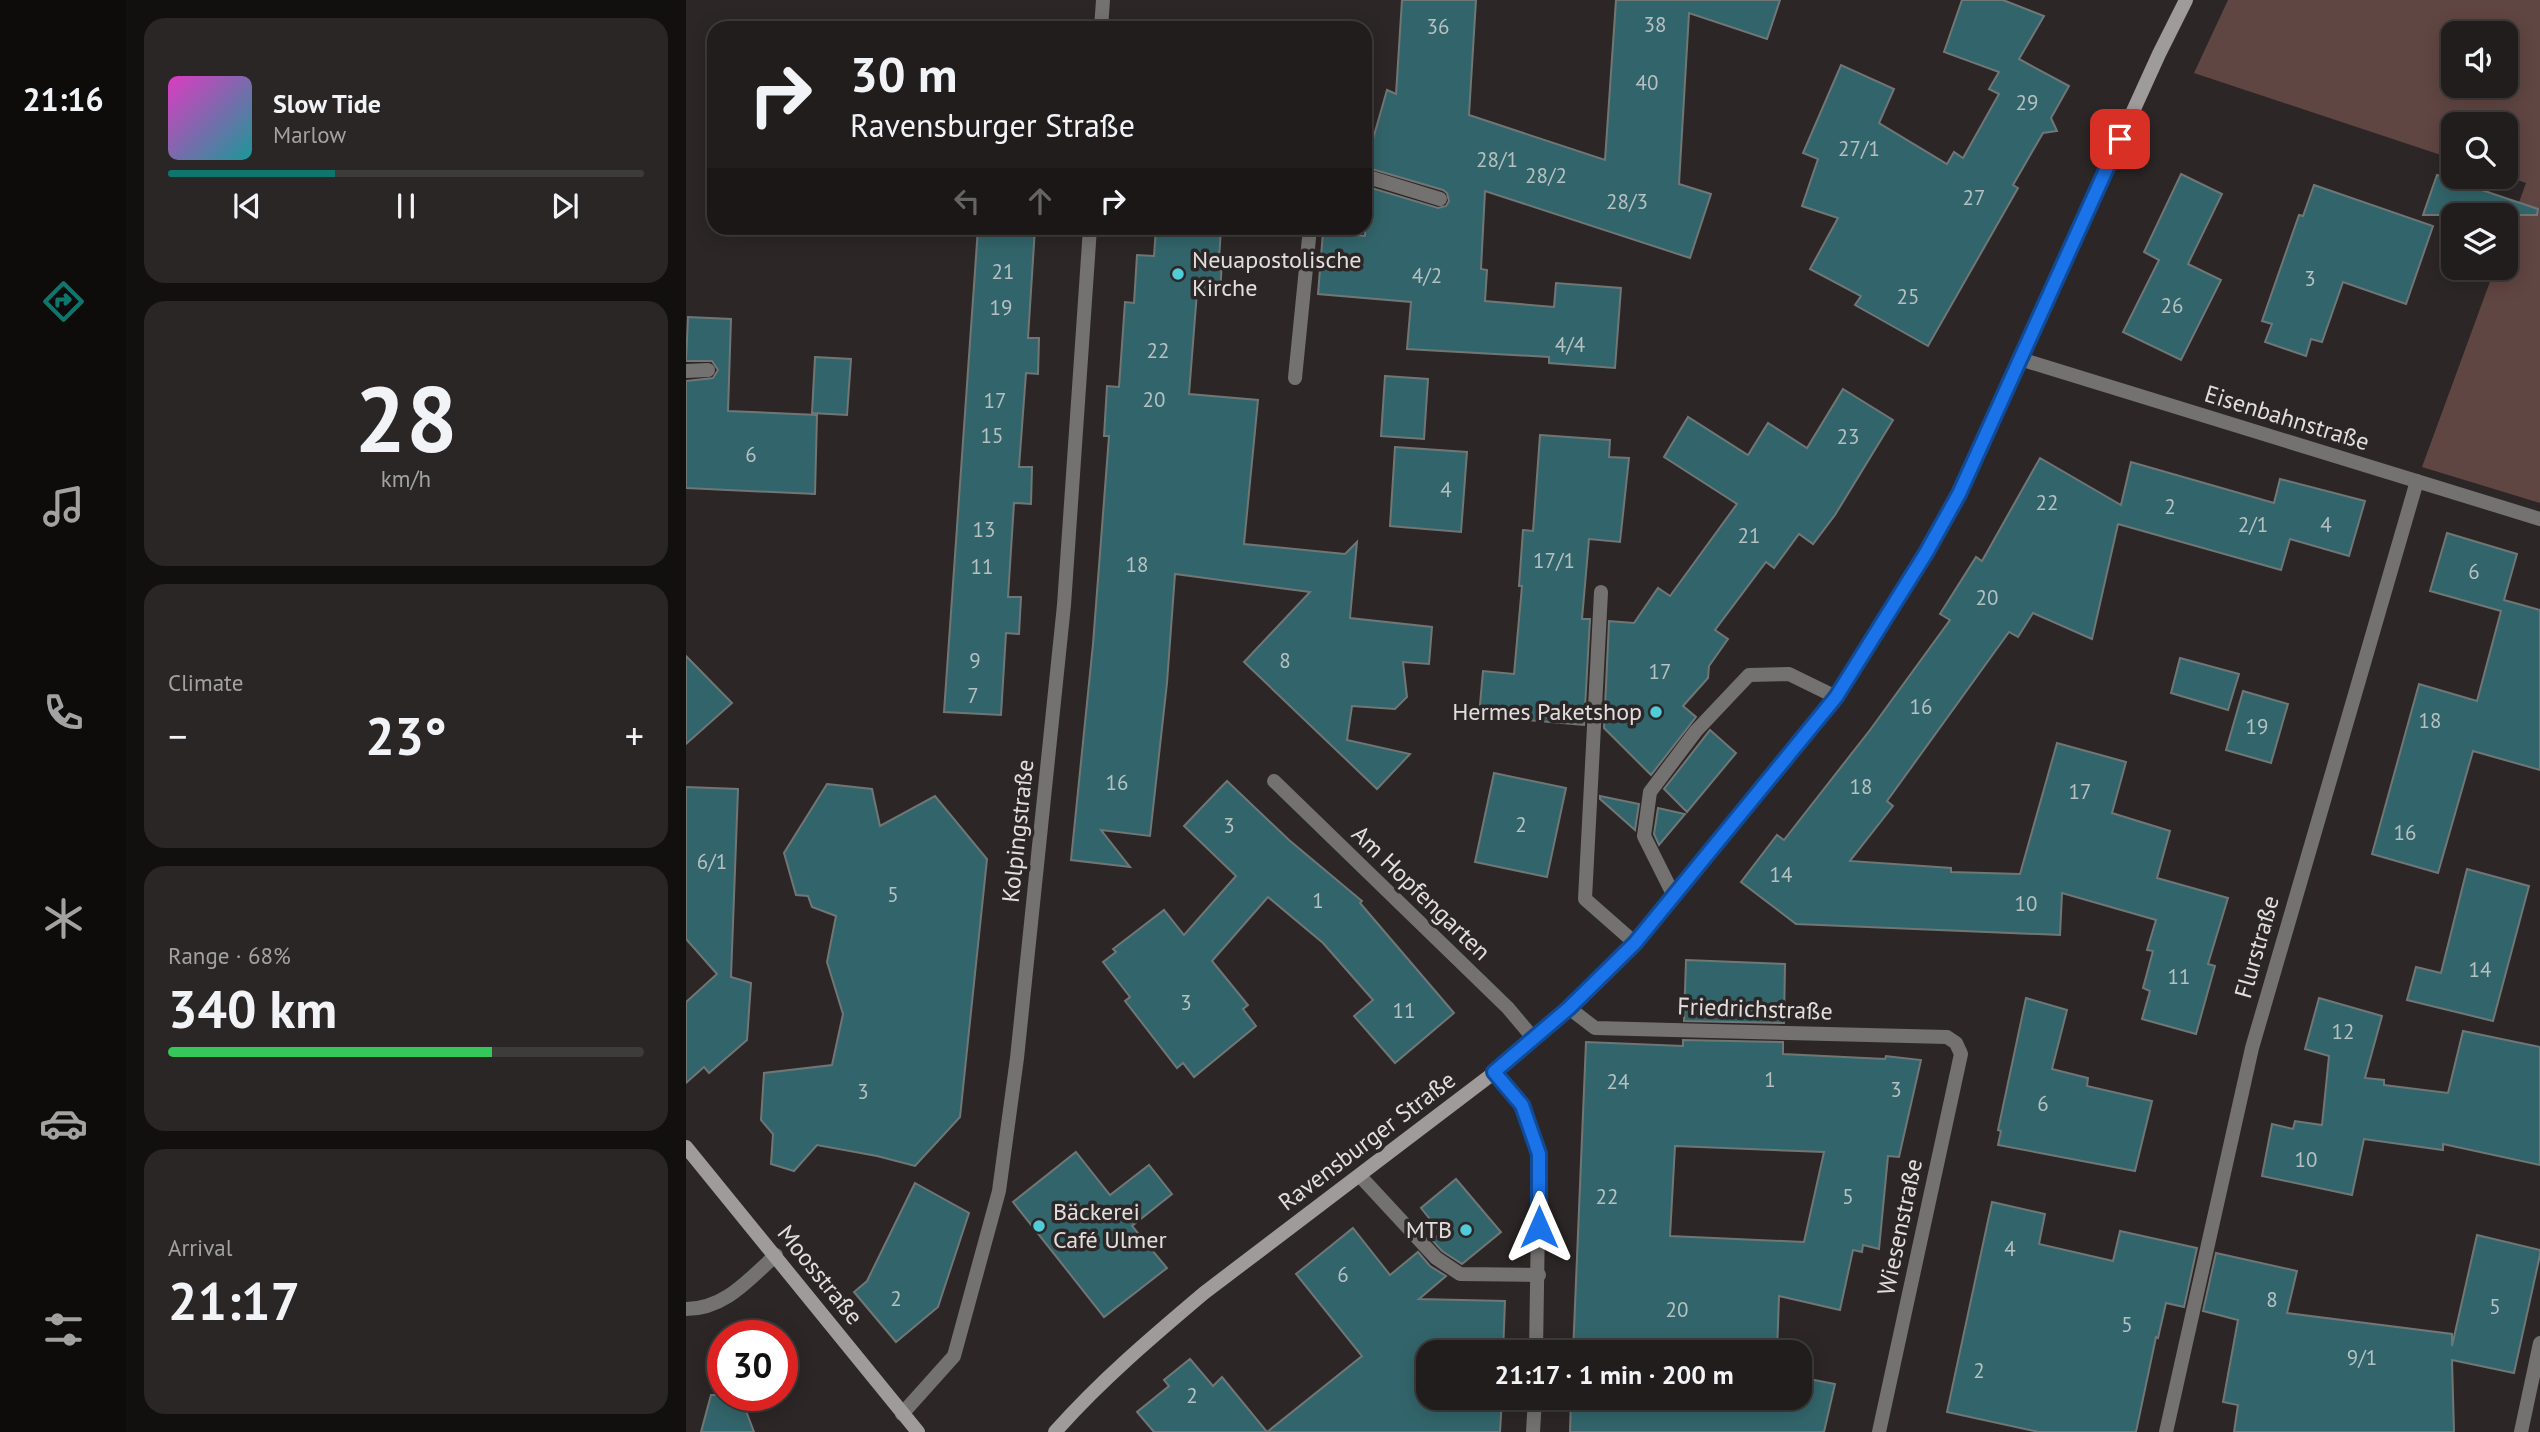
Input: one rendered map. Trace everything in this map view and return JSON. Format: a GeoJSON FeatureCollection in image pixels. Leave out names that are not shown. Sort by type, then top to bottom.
{"type":"FeatureCollection","features":[{"type":"Feature","properties":{"kind":"street"},"geometry":{"type":"LineString","coordinates":[[1101,21],[1102,0]]}},
{"type":"Feature","properties":{"kind":"street","name":"Ravensburger Straße"},"geometry":{"type":"LineString","coordinates":[[1055,1432],[1080,1404],[1204,1293],[1494,1072],[1569,1008],[1635,943],[1836,697],[1926,553],[1959,494],[2186,0]]}},
{"type":"Feature","properties":{"kind":"street"},"geometry":{"type":"LineString","coordinates":[[1372,178],[1440,199]]}},
{"type":"Feature","properties":{"kind":"street","name":"Kolpingstraße"},"geometry":{"type":"LineString","coordinates":[[902,1414],[954,1356],[999,1191],[1017,1058],[1064,605],[1090,235]]}},
{"type":"Feature","properties":{"kind":"street"},"geometry":{"type":"LineString","coordinates":[[1295,378],[1309,235]]}},
{"type":"Feature","properties":{"kind":"street","name":"Eisenbahnstraße"},"geometry":{"type":"LineString","coordinates":[[2020,359],[2540,519]]}},
{"type":"Feature","properties":{"kind":"street"},"geometry":{"type":"LineString","coordinates":[[686,371],[708,370]]}},
{"type":"Feature","properties":{"kind":"street","name":"Flurstraße"},"geometry":{"type":"LineString","coordinates":[[2166,1432],[2252,1048],[2417,481]]}},
{"type":"Feature","properties":{"kind":"street"},"geometry":{"type":"LineString","coordinates":[[1601,592],[1585,899],[1635,943]]}},
{"type":"Feature","properties":{"kind":"street"},"geometry":{"type":"LineString","coordinates":[[1674,896],[1644,836],[1650,792],[1696,731],[1749,675],[1788,674],[1836,697]]}},
{"type":"Feature","properties":{"kind":"street","name":"Am Hopfengarten"},"geometry":{"type":"LineString","coordinates":[[1274,781],[1508,1008],[1534,1039]]}},
{"type":"Feature","properties":{"kind":"street","name":"Friedrichstraße"},"geometry":{"type":"LineString","coordinates":[[1569,1008],[1595,1028],[1947,1037]]}},
{"type":"Feature","properties":{"kind":"street","name":"Wiesenstraße"},"geometry":{"type":"LineString","coordinates":[[1879,1432],[1961,1054],[1956,1043],[1947,1037]]}},
{"type":"Feature","properties":{"kind":"street"},"geometry":{"type":"LineString","coordinates":[[1494,1072],[1522,1105],[1539,1154],[1536,1340]]}},
{"type":"Feature","properties":{"kind":"street","name":"Moosstraße"},"geometry":{"type":"LineString","coordinates":[[686,1147],[918,1432]]}},
{"type":"Feature","properties":{"kind":"street"},"geometry":{"type":"LineString","coordinates":[[1360,1176],[1436,1258],[1460,1274],[1539,1275]]}},
{"type":"Feature","properties":{"kind":"street"},"geometry":{"type":"LineString","coordinates":[[686,1309],[695,1309],[730,1297],[776,1255]]}},
{"type":"Feature","properties":{"kind":"street"},"geometry":{"type":"LineString","coordinates":[[2521,1432],[2540,1343]]}},
{"type":"Feature","properties":{"kind":"street"},"geometry":{"type":"LineString","coordinates":[[1534,1432],[1535,1410]]}},
{"type":"Feature","properties":{"kind":"shaded area"},"geometry":{"type":"Polygon","coordinates":[[[2228,0],[2540,0],[2540,503],[2422,467],[2491,280],[2518,280],[2518,205],[2526,183],[2518,180],[2518,112],[2441,112],[2441,155],[2194,73],[2228,0]]]}},
{"type":"Feature","properties":{"kind":"building"},"geometry":{"type":"Polygon","coordinates":[[[1402,0],[1476,0],[1469,115],[1605,160],[1616,0],[1780,0],[1767,39],[1689,13],[1679,184],[1711,194],[1690,258],[1485,191],[1481,269],[1487,270],[1485,301],[1554,307],[1556,283],[1621,288],[1615,368],[1549,363],[1549,357],[1407,349],[1411,302],[1318,294],[1323,235],[1372,235],[1372,188],[1438,208],[1446,206],[1449,201],[1443,190],[1372,169],[1372,142],[1387,90],[1396,94],[1402,0]]]}},
{"type":"Feature","properties":{"kind":"building"},"geometry":{"type":"Polygon","coordinates":[[[1962,0],[2003,0],[2044,16],[2019,59],[2069,86],[2051,118],[2057,131],[2043,133],[2013,185],[2018,188],[1928,346],[1855,305],[1861,296],[1810,269],[1838,218],[1802,206],[1818,159],[1803,153],[1841,65],[1894,89],[1879,123],[1947,164],[1954,152],[1963,158],[1999,94],[1989,89],[1999,72],[1944,52],[1962,0]]]}},
{"type":"Feature","properties":{"kind":"building"},"geometry":{"type":"Polygon","coordinates":[[[2181,174],[2222,194],[2188,264],[2221,280],[2181,360],[2123,332],[2159,260],[2144,252],[2181,174]]]}},
{"type":"Feature","properties":{"kind":"building"},"geometry":{"type":"Polygon","coordinates":[[[2437,175],[2441,176],[2441,189],[2479,189],[2538,209],[2537,215],[2518,215],[2518,203],[2441,203],[2441,215],[2423,215],[2437,175]]]}},
{"type":"Feature","properties":{"kind":"building"},"geometry":{"type":"Polygon","coordinates":[[[2314,185],[2433,226],[2406,304],[2343,282],[2322,342],[2311,339],[2306,356],[2265,342],[2272,324],[2262,321],[2299,215],[2303,216],[2314,185]]]}},
{"type":"Feature","properties":{"kind":"building"},"geometry":{"type":"Polygon","coordinates":[[[978,235],[1035,235],[1028,338],[1039,338],[1038,374],[1026,373],[1019,467],[1032,467],[1031,504],[1014,503],[1008,597],[1021,597],[1019,634],[1006,633],[1001,715],[944,712],[978,235]]]}},
{"type":"Feature","properties":{"kind":"building"},"geometry":{"type":"Polygon","coordinates":[[[1156,235],[1221,235],[1220,294],[1197,292],[1189,394],[1258,400],[1244,544],[1345,554],[1357,542],[1350,618],[1432,627],[1429,664],[1403,662],[1407,697],[1395,709],[1352,706],[1347,740],[1410,754],[1377,789],[1244,662],[1310,592],[1175,574],[1167,683],[1150,836],[1101,830],[1130,867],[1071,860],[1093,644],[1109,436],[1104,436],[1107,386],[1119,387],[1125,302],[1134,303],[1137,255],[1154,256],[1156,235]]]}},
{"type":"Feature","properties":{"kind":"building"},"geometry":{"type":"Polygon","coordinates":[[[688,317],[731,319],[728,411],[817,415],[815,494],[686,488],[686,381],[713,378],[718,370],[712,361],[686,361],[688,317]]]}},
{"type":"Feature","properties":{"kind":"building"},"geometry":{"type":"Polygon","coordinates":[[[815,357],[851,359],[847,415],[812,413],[815,357]]]}},
{"type":"Feature","properties":{"kind":"building"},"geometry":{"type":"Polygon","coordinates":[[[1385,376],[1428,379],[1424,439],[1381,436],[1385,376]]]}},
{"type":"Feature","properties":{"kind":"building"},"geometry":{"type":"Polygon","coordinates":[[[1843,389],[1893,420],[1835,515],[1813,544],[1799,534],[1774,568],[1766,562],[1715,630],[1728,639],[1709,666],[1708,678],[1683,706],[1696,717],[1651,775],[1604,728],[1609,621],[1634,623],[1658,588],[1670,596],[1737,504],[1664,457],[1688,417],[1748,455],[1768,423],[1807,448],[1843,389]]]}},
{"type":"Feature","properties":{"kind":"building"},"geometry":{"type":"Polygon","coordinates":[[[1540,435],[1610,440],[1609,457],[1629,458],[1620,542],[1589,539],[1582,619],[1590,619],[1584,725],[1479,716],[1483,671],[1514,674],[1522,586],[1519,586],[1523,530],[1533,531],[1540,435]]]}},
{"type":"Feature","properties":{"kind":"building"},"geometry":{"type":"Polygon","coordinates":[[[1395,447],[1467,452],[1461,532],[1390,526],[1395,447]]]}},
{"type":"Feature","properties":{"kind":"building"},"geometry":{"type":"Polygon","coordinates":[[[2040,458],[2121,505],[2131,462],[2274,503],[2280,479],[2365,501],[2349,556],[2290,539],[2281,570],[2118,524],[2092,639],[2033,613],[2018,637],[2009,632],[1887,801],[1893,806],[1850,861],[1951,868],[1951,872],[2020,874],[2057,743],[2126,762],[2112,813],[2170,831],[2157,878],[2228,898],[2208,964],[2215,966],[2196,1034],[2142,1019],[2150,991],[2143,988],[2153,951],[2147,950],[2156,920],[2062,893],[2060,935],[1796,924],[1741,882],[1777,835],[1784,840],[1870,730],[1950,620],[1940,614],[1976,557],[1982,561],[2040,458]]]}},
{"type":"Feature","properties":{"kind":"building"},"geometry":{"type":"Polygon","coordinates":[[[2447,533],[2517,554],[2504,600],[2540,610],[2540,770],[2473,751],[2438,873],[2372,854],[2419,684],[2477,701],[2501,611],[2430,591],[2447,533]]]}},
{"type":"Feature","properties":{"kind":"building"},"geometry":{"type":"Polygon","coordinates":[[[686,656],[732,703],[686,744],[686,656]]]}},
{"type":"Feature","properties":{"kind":"building"},"geometry":{"type":"Polygon","coordinates":[[[2180,658],[2239,674],[2228,710],[2171,693],[2180,658]]]}},
{"type":"Feature","properties":{"kind":"building"},"geometry":{"type":"Polygon","coordinates":[[[2243,691],[2288,704],[2271,763],[2226,750],[2243,691]]]}},
{"type":"Feature","properties":{"kind":"building"},"geometry":{"type":"Polygon","coordinates":[[[1710,730],[1736,753],[1687,812],[1664,789],[1710,730]]]}},
{"type":"Feature","properties":{"kind":"building"},"geometry":{"type":"Polygon","coordinates":[[[1494,773],[1566,788],[1547,877],[1475,862],[1494,773]]]}},
{"type":"Feature","properties":{"kind":"building"},"geometry":{"type":"Polygon","coordinates":[[[1227,781],[1289,840],[1362,901],[1360,903],[1454,1013],[1395,1063],[1354,1016],[1373,1000],[1323,943],[1268,897],[1212,961],[1248,1005],[1243,1009],[1256,1026],[1194,1077],[1183,1063],[1177,1068],[1125,1001],[1130,997],[1103,962],[1116,952],[1113,949],[1164,910],[1184,935],[1236,876],[1184,826],[1227,781]]]}},
{"type":"Feature","properties":{"kind":"building"},"geometry":{"type":"Polygon","coordinates":[[[827,784],[872,789],[880,826],[935,796],[987,859],[960,1117],[915,1166],[817,1145],[794,1171],[771,1164],[773,1134],[761,1120],[764,1073],[832,1065],[843,1014],[827,962],[836,916],[812,907],[808,896],[796,895],[784,853],[827,784]]]}},
{"type":"Feature","properties":{"kind":"building"},"geometry":{"type":"Polygon","coordinates":[[[686,787],[738,789],[731,977],[751,983],[747,1040],[709,1073],[704,1067],[686,1083],[686,1002],[717,974],[686,939],[686,787]]]}},
{"type":"Feature","properties":{"kind":"building"},"geometry":{"type":"Polygon","coordinates":[[[1600,796],[1639,804],[1635,830],[1600,799],[1600,796]]]}},
{"type":"Feature","properties":{"kind":"building"},"geometry":{"type":"Polygon","coordinates":[[[1658,808],[1685,814],[1659,845],[1654,834],[1658,808]]]}},
{"type":"Feature","properties":{"kind":"building"},"geometry":{"type":"Polygon","coordinates":[[[2467,869],[2529,886],[2493,1021],[2407,1000],[2416,967],[2441,973],[2467,869]]]}},
{"type":"Feature","properties":{"kind":"building"},"geometry":{"type":"Polygon","coordinates":[[[1686,960],[1785,964],[1784,1023],[1684,1021],[1686,960]]]}},
{"type":"Feature","properties":{"kind":"building"},"geometry":{"type":"Polygon","coordinates":[[[2026,998],[2067,1010],[2052,1069],[2088,1078],[2087,1086],[2152,1101],[2135,1171],[1998,1145],[2001,1131],[1998,1130],[2026,998]]]}},
{"type":"Feature","properties":{"kind":"building"},"geometry":{"type":"Polygon","coordinates":[[[2319,998],[2382,1016],[2365,1078],[2384,1080],[2384,1085],[2448,1093],[2463,1031],[2540,1047],[2540,1165],[2443,1144],[2443,1150],[2364,1139],[2352,1195],[2262,1176],[2272,1124],[2293,1129],[2295,1121],[2322,1125],[2329,1056],[2305,1049],[2319,998]]]}},
{"type":"Feature","properties":{"kind":"building"},"geometry":{"type":"Polygon","coordinates":[[[1683,1040],[1783,1042],[1783,1054],[1885,1059],[1886,1056],[1921,1060],[1899,1157],[1888,1156],[1879,1249],[1863,1245],[1862,1252],[1853,1250],[1840,1310],[1779,1296],[1777,1340],[1574,1340],[1586,1042],[1683,1046],[1683,1040]],[[1675,1146],[1670,1236],[1804,1242],[1824,1152],[1675,1146]]]}},
{"type":"Feature","properties":{"kind":"building"},"geometry":{"type":"Polygon","coordinates":[[[1076,1152],[1110,1195],[1149,1165],[1172,1194],[1132,1226],[1167,1268],[1104,1317],[1013,1202],[1076,1152]]]}},
{"type":"Feature","properties":{"kind":"building"},"geometry":{"type":"Polygon","coordinates":[[[1456,1179],[1501,1232],[1462,1264],[1442,1251],[1432,1240],[1441,1233],[1421,1208],[1456,1179]]]}},
{"type":"Feature","properties":{"kind":"building"},"geometry":{"type":"Polygon","coordinates":[[[915,1183],[969,1213],[938,1307],[896,1342],[854,1292],[867,1281],[915,1183]]]}},
{"type":"Feature","properties":{"kind":"building"},"geometry":{"type":"Polygon","coordinates":[[[1992,1202],[2045,1214],[2039,1244],[2113,1261],[2120,1231],[2197,1248],[2184,1307],[2166,1303],[2136,1432],[2039,1432],[1947,1412],[1992,1202]]]}},
{"type":"Feature","properties":{"kind":"building"},"geometry":{"type":"Polygon","coordinates":[[[1353,1228],[1390,1275],[1418,1252],[1430,1266],[1446,1276],[1419,1299],[1505,1301],[1504,1340],[1416,1340],[1416,1410],[1501,1410],[1500,1432],[1267,1432],[1362,1356],[1296,1274],[1353,1228]]]}},
{"type":"Feature","properties":{"kind":"building"},"geometry":{"type":"Polygon","coordinates":[[[2477,1235],[2540,1250],[2540,1255],[2514,1373],[2452,1360],[2454,1432],[2234,1432],[2238,1405],[2223,1402],[2238,1320],[2203,1311],[2216,1253],[2297,1271],[2287,1313],[2452,1334],[2452,1346],[2477,1235]]]}},
{"type":"Feature","properties":{"kind":"building"},"geometry":{"type":"Polygon","coordinates":[[[1190,1359],[1213,1386],[1222,1377],[1267,1432],[1154,1432],[1137,1412],[1169,1386],[1164,1380],[1190,1359]]]}},
{"type":"Feature","properties":{"kind":"building"},"geometry":{"type":"Polygon","coordinates":[[[1812,1380],[1835,1384],[1824,1432],[1570,1432],[1571,1410],[1812,1410],[1812,1380]]]}},
{"type":"Feature","properties":{"kind":"building"},"geometry":{"type":"Polygon","coordinates":[[[707,1410],[746,1411],[754,1432],[701,1432],[707,1410]]]}},
{"type":"Feature","properties":{"kind":"place","name":"Neuapostolische Kirche"},"geometry":{"type":"Point","coordinates":[1178,274]}},
{"type":"Feature","properties":{"kind":"place","name":"Hermes Paketshop"},"geometry":{"type":"Point","coordinates":[1656,712]}},
{"type":"Feature","properties":{"kind":"place","name":"Bäckerei Café Ulmer"},"geometry":{"type":"Point","coordinates":[1039,1226]}},
{"type":"Feature","properties":{"kind":"place","name":"MTB"},"geometry":{"type":"Point","coordinates":[1466,1230]}},
{"type":"Feature","properties":{"kind":"route"},"geometry":{"type":"LineString","coordinates":[[1539,1227],[1539,1154],[1522,1105],[1494,1072],[1569,1008],[1635,943],[1836,697],[1926,553],[1959,494],[2120,139]]}}]}
